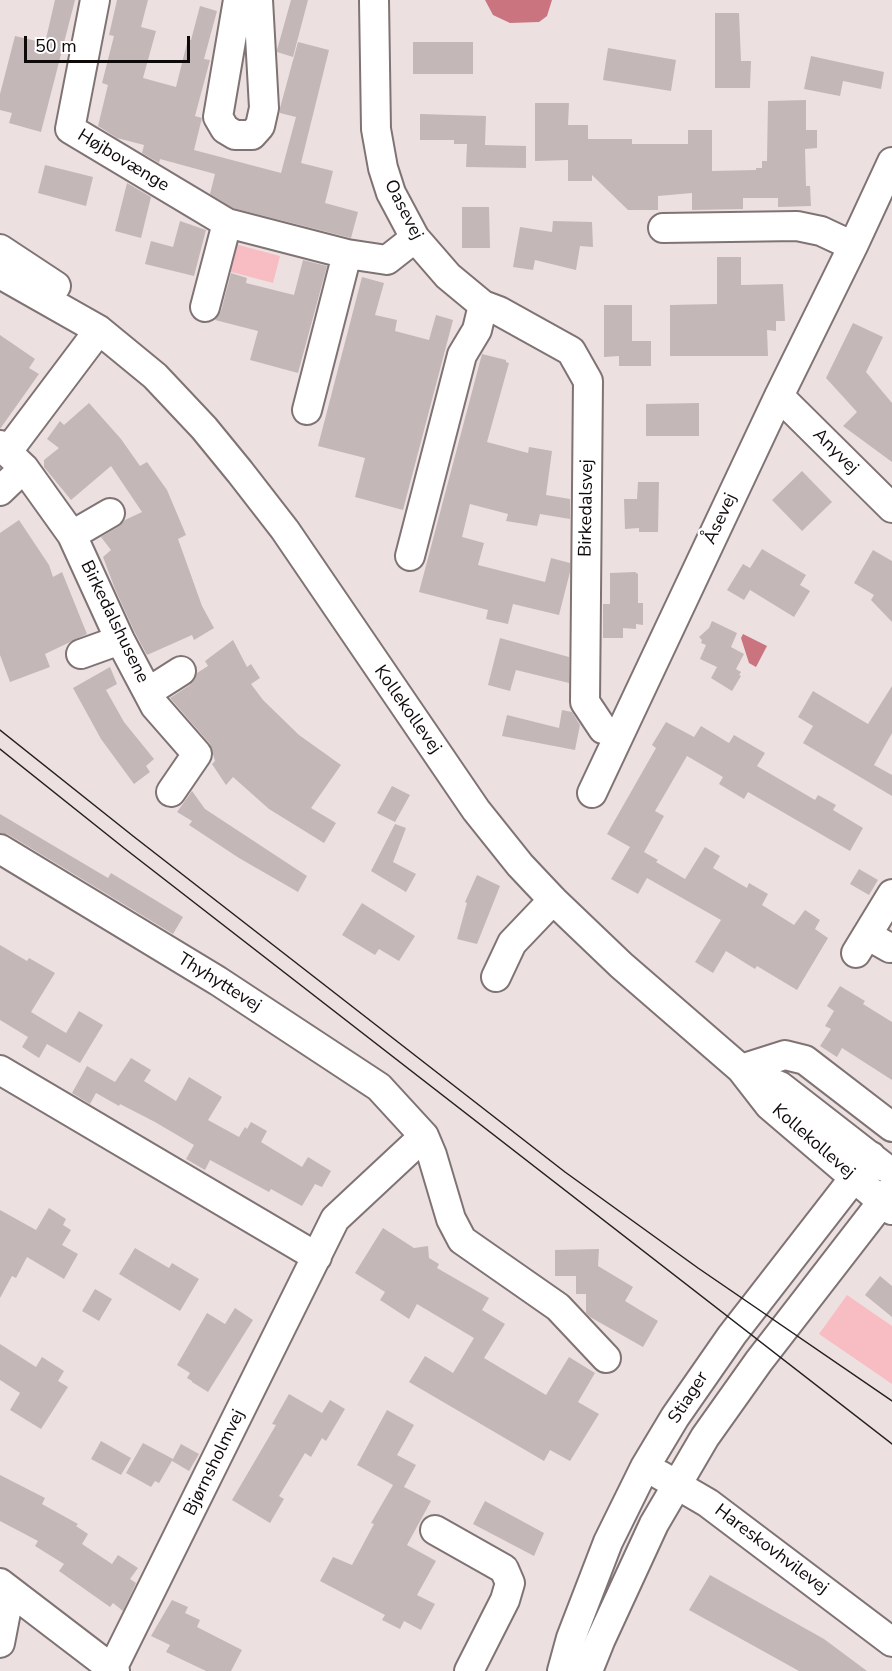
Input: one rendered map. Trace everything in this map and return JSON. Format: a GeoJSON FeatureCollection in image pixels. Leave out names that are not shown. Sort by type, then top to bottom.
{"type":"FeatureCollection","features":[{"type":"Feature","properties":{"kind":"street","name":"Højbovænge"},"geometry":{"type":"LineString","coordinates":[[95,0],[70,129],[227,223],[346,254],[387,261],[415,238]]}},
{"type":"Feature","properties":{"kind":"street"},"geometry":{"type":"LineString","coordinates":[[238,0],[218,117],[225,129],[235,135],[252,135],[260,126],[264,108],[258,0]]}},
{"type":"Feature","properties":{"kind":"street","name":"Oasevej"},"geometry":{"type":"LineString","coordinates":[[374,0],[374,65],[378,139],[382,168],[391,193],[415,238],[448,276],[491,308]]}},
{"type":"Feature","properties":{"kind":"street","name":"Åsevej"},"geometry":{"type":"LineString","coordinates":[[592,793],[892,162]]}},
{"type":"Feature","properties":{"kind":"street"},"geometry":{"type":"LineString","coordinates":[[205,307],[227,223]]}},
{"type":"Feature","properties":{"kind":"street"},"geometry":{"type":"LineString","coordinates":[[663,228],[797,226],[821,231],[853,246]]}},
{"type":"Feature","properties":{"kind":"street","name":"Kollekollevej"},"geometry":{"type":"LineString","coordinates":[[0,249],[79,303],[99,330]]}},
{"type":"Feature","properties":{"kind":"street"},"geometry":{"type":"LineString","coordinates":[[307,410],[346,254]]}},
{"type":"Feature","properties":{"kind":"street","name":"Kollekollevej"},"geometry":{"type":"LineString","coordinates":[[0,274],[99,330],[155,376],[204,428],[285,530],[476,810],[520,865],[621,965],[741,1068],[769,1105],[872,1168],[889,1200]]}},
{"type":"Feature","properties":{"kind":"street"},"geometry":{"type":"LineString","coordinates":[[410,555],[462,355],[491,308]]}},
{"type":"Feature","properties":{"kind":"street","name":"Birkedalsvej"},"geometry":{"type":"LineString","coordinates":[[491,308],[571,351],[588,381],[585,702],[603,729],[620,734]]}},
{"type":"Feature","properties":{"kind":"street"},"geometry":{"type":"LineString","coordinates":[[0,491],[11,454],[99,330]]}},
{"type":"Feature","properties":{"kind":"street","name":"Anyvej"},"geometry":{"type":"LineString","coordinates":[[779,396],[892,508]]}},
{"type":"Feature","properties":{"kind":"street","name":"Birkedalshusene"},"geometry":{"type":"LineString","coordinates":[[11,454],[72,535],[120,640],[155,706],[197,754],[171,792]]}},
{"type":"Feature","properties":{"kind":"street"},"geometry":{"type":"LineString","coordinates":[[72,535],[110,513]]}},
{"type":"Feature","properties":{"kind":"street"},"geometry":{"type":"LineString","coordinates":[[81,654],[120,640]]}},
{"type":"Feature","properties":{"kind":"street"},"geometry":{"type":"LineString","coordinates":[[148,692],[181,671]]}},
{"type":"Feature","properties":{"kind":"street","name":"Thyhyttevej"},"geometry":{"type":"LineString","coordinates":[[0,849],[218,981],[379,1087],[424,1136]]}},
{"type":"Feature","properties":{"kind":"street"},"geometry":{"type":"LineString","coordinates":[[871,945],[892,894]]}},
{"type":"Feature","properties":{"kind":"street"},"geometry":{"type":"LineString","coordinates":[[496,977],[512,943],[553,900]]}},
{"type":"Feature","properties":{"kind":"street"},"geometry":{"type":"LineString","coordinates":[[741,1068],[785,1055],[806,1060],[892,1126]]}},
{"type":"Feature","properties":{"kind":"street"},"geometry":{"type":"LineString","coordinates":[[0,1070],[317,1257]]}},
{"type":"Feature","properties":{"kind":"street"},"geometry":{"type":"LineString","coordinates":[[424,1136],[451,1219],[462,1240],[558,1307],[606,1358]]}},
{"type":"Feature","properties":{"kind":"street","name":"Bjørnsholmvej"},"geometry":{"type":"LineString","coordinates":[[114,1670],[335,1219],[424,1136]]}},
{"type":"Feature","properties":{"kind":"street","name":"Stiager"},"geometry":{"type":"LineString","coordinates":[[562,1671],[571,1638],[608,1542],[645,1467],[675,1418],[732,1335],[872,1168]]}},
{"type":"Feature","properties":{"kind":"street","name":"Stiager"},"geometry":{"type":"LineString","coordinates":[[588,1671],[654,1524],[676,1484],[730,1400],[889,1200]]}},
{"type":"Feature","properties":{"kind":"street","name":"Hareskovhvilevej"},"geometry":{"type":"LineString","coordinates":[[645,1467],[708,1503],[892,1642]]}},
{"type":"Feature","properties":{"kind":"street"},"geometry":{"type":"LineString","coordinates":[[435,1530],[504,1569],[510,1583],[505,1600],[469,1671]]}},
{"type":"Feature","properties":{"kind":"street"},"geometry":{"type":"LineString","coordinates":[[5,1587],[114,1670]]}},
{"type":"Feature","properties":{"kind":"street"},"geometry":{"type":"LineString","coordinates":[[0,1642],[5,1587]]}},
{"type":"Feature","properties":{"kind":"shaded area"},"geometry":{"type":"Polygon","coordinates":[[[485,0],[552,0],[547,16],[539,22],[510,23],[493,15],[485,0]]]}},
{"type":"Feature","properties":{"kind":"shaded area"},"geometry":{"type":"Polygon","coordinates":[[[231,243],[280,256],[273,283],[224,270],[231,243]]]}},
{"type":"Feature","properties":{"kind":"shaded area"},"geometry":{"type":"Polygon","coordinates":[[[743,634],[767,646],[756,667],[749,663],[741,638],[743,634]]]}},
{"type":"Feature","properties":{"kind":"shaded area"},"geometry":{"type":"Polygon","coordinates":[[[847,1295],[892,1326],[892,1384],[819,1334],[847,1295]]]}},
{"type":"Feature","properties":{"kind":"building"},"geometry":{"type":"Polygon","coordinates":[[[55,0],[75,0],[41,132],[9,123],[12,113],[0,110],[0,94],[15,36],[45,43],[55,0]]]}},
{"type":"Feature","properties":{"kind":"building"},"geometry":{"type":"Polygon","coordinates":[[[117,0],[148,0],[141,27],[156,31],[143,78],[176,87],[188,39],[191,40],[200,6],[217,11],[204,59],[210,60],[195,116],[202,118],[194,150],[281,173],[296,117],[280,113],[280,108],[298,42],[329,50],[301,163],[333,171],[325,203],[358,212],[351,238],[233,208],[210,194],[215,174],[160,159],[159,163],[142,153],[144,145],[117,138],[98,126],[108,85],[102,83],[114,36],[109,35],[117,0]]]}},
{"type":"Feature","properties":{"kind":"building"},"geometry":{"type":"Polygon","coordinates":[[[291,0],[308,0],[293,57],[277,52],[291,0]]]}},
{"type":"Feature","properties":{"kind":"building"},"geometry":{"type":"Polygon","coordinates":[[[715,13],[739,13],[741,61],[751,61],[750,88],[715,88],[715,13]]]}},
{"type":"Feature","properties":{"kind":"building"},"geometry":{"type":"Polygon","coordinates":[[[413,42],[473,42],[473,74],[413,74],[413,42]]]}},
{"type":"Feature","properties":{"kind":"building"},"geometry":{"type":"Polygon","coordinates":[[[608,48],[676,60],[671,91],[603,80],[608,48]]]}},
{"type":"Feature","properties":{"kind":"building"},"geometry":{"type":"Polygon","coordinates":[[[811,56],[884,72],[881,89],[843,81],[840,96],[804,89],[811,56]]]}},
{"type":"Feature","properties":{"kind":"building"},"geometry":{"type":"Polygon","coordinates":[[[806,100],[806,130],[817,130],[817,148],[805,149],[806,186],[810,186],[811,206],[778,207],[778,198],[743,198],[743,209],[692,210],[692,193],[658,196],[658,210],[628,210],[592,175],[592,181],[568,181],[568,160],[535,161],[535,103],[569,103],[568,125],[588,125],[588,139],[632,139],[632,144],[688,144],[688,130],[712,130],[712,171],[756,170],[756,168],[762,168],[762,161],[767,161],[768,101],[806,100]]]}},
{"type":"Feature","properties":{"kind":"building"},"geometry":{"type":"Polygon","coordinates":[[[420,114],[486,116],[485,145],[526,146],[526,168],[466,167],[467,144],[454,144],[454,140],[420,140],[420,114]]]}},
{"type":"Feature","properties":{"kind":"building"},"geometry":{"type":"Polygon","coordinates":[[[45,165],[93,177],[86,206],[38,193],[45,165]]]}},
{"type":"Feature","properties":{"kind":"building"},"geometry":{"type":"Polygon","coordinates":[[[127,183],[151,197],[141,238],[115,231],[127,183]]]}},
{"type":"Feature","properties":{"kind":"building"},"geometry":{"type":"Polygon","coordinates":[[[462,207],[489,207],[490,248],[462,248],[462,207]]]}},
{"type":"Feature","properties":{"kind":"building"},"geometry":{"type":"Polygon","coordinates":[[[180,221],[206,230],[194,276],[145,264],[151,241],[173,247],[180,221]]]}},
{"type":"Feature","properties":{"kind":"building"},"geometry":{"type":"Polygon","coordinates":[[[553,221],[592,222],[593,247],[580,246],[576,270],[535,260],[533,270],[513,267],[520,227],[552,232],[553,221]]]}},
{"type":"Feature","properties":{"kind":"building"},"geometry":{"type":"Polygon","coordinates":[[[717,257],[741,257],[741,285],[783,284],[785,321],[776,321],[776,331],[767,330],[768,356],[670,356],[670,305],[717,304],[717,257]]]}},
{"type":"Feature","properties":{"kind":"building"},"geometry":{"type":"Polygon","coordinates":[[[303,260],[327,266],[298,373],[250,360],[258,331],[215,320],[221,311],[231,273],[247,278],[246,283],[294,295],[303,260]]]}},
{"type":"Feature","properties":{"kind":"building"},"geometry":{"type":"Polygon","coordinates":[[[362,277],[384,283],[375,315],[397,320],[395,331],[429,340],[436,315],[453,320],[403,510],[355,497],[365,458],[318,446],[362,277]]]}},
{"type":"Feature","properties":{"kind":"building"},"geometry":{"type":"Polygon","coordinates":[[[604,305],[632,305],[632,341],[651,341],[651,366],[619,366],[619,356],[604,357],[604,305]]]}},
{"type":"Feature","properties":{"kind":"building"},"geometry":{"type":"Polygon","coordinates":[[[853,323],[883,337],[866,372],[892,403],[892,462],[843,426],[857,412],[826,378],[853,323]]]}},
{"type":"Feature","properties":{"kind":"building"},"geometry":{"type":"Polygon","coordinates":[[[0,335],[35,359],[29,368],[39,374],[0,429],[0,335]]]}},
{"type":"Feature","properties":{"kind":"building"},"geometry":{"type":"Polygon","coordinates":[[[482,354],[506,360],[509,363],[487,442],[528,453],[529,447],[552,451],[546,495],[570,499],[570,519],[540,514],[537,526],[506,521],[508,514],[470,504],[462,537],[484,543],[478,565],[545,582],[551,558],[570,563],[570,572],[559,615],[513,604],[508,624],[486,619],[488,610],[419,592],[482,354]]]}},
{"type":"Feature","properties":{"kind":"building"},"geometry":{"type":"Polygon","coordinates":[[[89,403],[121,439],[140,466],[147,462],[167,490],[186,535],[178,539],[202,606],[214,628],[194,640],[192,635],[147,655],[135,633],[103,557],[111,550],[101,537],[125,520],[142,512],[111,466],[71,500],[44,467],[44,460],[59,448],[47,439],[60,421],[64,425],[89,403]]]}},
{"type":"Feature","properties":{"kind":"building"},"geometry":{"type":"Polygon","coordinates":[[[699,403],[699,436],[646,436],[646,404],[699,403]]]}},
{"type":"Feature","properties":{"kind":"building"},"geometry":{"type":"Polygon","coordinates":[[[802,471],[832,502],[802,531],[772,500],[802,471]]]}},
{"type":"Feature","properties":{"kind":"building"},"geometry":{"type":"Polygon","coordinates":[[[638,482],[659,482],[658,532],[639,532],[639,528],[625,529],[624,499],[637,499],[638,482]]]}},
{"type":"Feature","properties":{"kind":"building"},"geometry":{"type":"Polygon","coordinates":[[[19,520],[49,565],[53,577],[62,572],[87,634],[45,654],[50,667],[10,682],[0,655],[0,533],[19,520]]]}},
{"type":"Feature","properties":{"kind":"building"},"geometry":{"type":"Polygon","coordinates":[[[762,549],[806,575],[800,585],[810,591],[794,617],[750,590],[744,600],[727,590],[743,564],[750,568],[762,549]]]}},
{"type":"Feature","properties":{"kind":"building"},"geometry":{"type":"Polygon","coordinates":[[[873,550],[892,561],[892,622],[871,600],[874,595],[854,583],[873,550]]]}},
{"type":"Feature","properties":{"kind":"building"},"geometry":{"type":"Polygon","coordinates":[[[635,572],[638,574],[638,603],[643,603],[643,625],[636,624],[636,629],[623,628],[623,638],[603,638],[603,604],[610,604],[610,573],[635,572]]]}},
{"type":"Feature","properties":{"kind":"building"},"geometry":{"type":"Polygon","coordinates":[[[712,621],[737,633],[731,647],[744,654],[736,669],[741,672],[739,675],[741,676],[732,691],[711,678],[717,667],[700,659],[706,645],[701,643],[702,640],[699,637],[709,628],[712,621]]]}},
{"type":"Feature","properties":{"kind":"building"},"geometry":{"type":"Polygon","coordinates":[[[500,638],[569,657],[569,683],[516,670],[510,691],[488,685],[500,638]]]}},
{"type":"Feature","properties":{"kind":"building"},"geometry":{"type":"Polygon","coordinates":[[[233,640],[247,667],[251,664],[260,678],[251,684],[263,700],[299,735],[341,765],[311,808],[336,823],[324,843],[269,809],[233,777],[226,785],[212,764],[215,761],[210,744],[170,698],[190,685],[197,673],[208,666],[205,661],[233,640]]]}},
{"type":"Feature","properties":{"kind":"building"},"geometry":{"type":"Polygon","coordinates":[[[110,667],[117,684],[106,690],[124,722],[154,759],[146,766],[150,772],[134,784],[101,739],[73,688],[110,667]]]}},
{"type":"Feature","properties":{"kind":"building"},"geometry":{"type":"Polygon","coordinates":[[[892,686],[892,733],[874,765],[892,775],[892,796],[803,743],[813,726],[798,717],[813,691],[868,724],[892,686]]]}},
{"type":"Feature","properties":{"kind":"building"},"geometry":{"type":"Polygon","coordinates":[[[562,710],[572,712],[580,725],[575,750],[502,736],[507,715],[559,728],[562,710]]]}},
{"type":"Feature","properties":{"kind":"building"},"geometry":{"type":"Polygon","coordinates":[[[666,722],[694,737],[701,726],[729,743],[734,735],[765,753],[757,766],[815,800],[818,795],[836,805],[833,810],[863,828],[850,851],[748,792],[744,799],[719,784],[723,777],[687,756],[655,811],[664,816],[644,852],[658,860],[656,862],[685,879],[705,847],[720,856],[713,868],[747,888],[749,883],[768,894],[762,905],[794,925],[805,910],[820,920],[815,929],[828,938],[797,990],[757,966],[755,969],[726,951],[713,973],[695,962],[721,920],[647,878],[638,894],[611,879],[630,847],[607,834],[656,748],[652,745],[666,722]]]}},
{"type":"Feature","properties":{"kind":"building"},"geometry":{"type":"Polygon","coordinates":[[[392,786],[410,795],[395,822],[377,813],[392,786]]]}},
{"type":"Feature","properties":{"kind":"building"},"geometry":{"type":"Polygon","coordinates":[[[192,791],[205,809],[307,876],[298,892],[239,858],[189,825],[192,821],[177,812],[192,791]]]}},
{"type":"Feature","properties":{"kind":"building"},"geometry":{"type":"Polygon","coordinates":[[[0,814],[108,878],[111,873],[183,917],[173,934],[9,835],[0,833],[0,814]]]}},
{"type":"Feature","properties":{"kind":"building"},"geometry":{"type":"Polygon","coordinates":[[[395,824],[406,828],[393,862],[416,874],[406,892],[371,871],[395,824]]]}},
{"type":"Feature","properties":{"kind":"building"},"geometry":{"type":"Polygon","coordinates":[[[859,869],[878,880],[869,895],[850,884],[859,869]]]}},
{"type":"Feature","properties":{"kind":"building"},"geometry":{"type":"Polygon","coordinates":[[[477,875],[500,886],[477,944],[457,939],[467,903],[465,902],[477,875]]]}},
{"type":"Feature","properties":{"kind":"building"},"geometry":{"type":"Polygon","coordinates":[[[362,903],[415,936],[399,961],[379,949],[375,955],[342,935],[362,903]]]}},
{"type":"Feature","properties":{"kind":"building"},"geometry":{"type":"Polygon","coordinates":[[[0,945],[27,961],[29,958],[55,973],[31,1012],[66,1033],[79,1011],[103,1025],[80,1063],[47,1044],[39,1058],[22,1047],[28,1037],[0,1020],[0,945]]]}},
{"type":"Feature","properties":{"kind":"building"},"geometry":{"type":"Polygon","coordinates":[[[840,986],[865,1001],[863,1004],[892,1022],[892,1080],[842,1048],[837,1057],[820,1046],[831,1029],[825,1026],[834,1011],[827,1006],[840,986]]]}},
{"type":"Feature","properties":{"kind":"building"},"geometry":{"type":"Polygon","coordinates":[[[131,1058],[151,1070],[144,1081],[176,1101],[189,1077],[222,1097],[208,1120],[239,1137],[251,1122],[267,1131],[261,1142],[302,1167],[308,1157],[331,1171],[322,1187],[315,1184],[302,1206],[271,1189],[269,1192],[210,1160],[205,1170],[186,1159],[194,1145],[155,1122],[96,1093],[90,1104],[72,1093],[87,1066],[115,1082],[131,1058]]]}},
{"type":"Feature","properties":{"kind":"building"},"geometry":{"type":"Polygon","coordinates":[[[49,1208],[66,1219],[63,1225],[71,1230],[62,1245],[78,1254],[64,1279],[27,1257],[16,1278],[12,1276],[0,1298],[0,1210],[36,1230],[49,1208]]]}},
{"type":"Feature","properties":{"kind":"building"},"geometry":{"type":"Polygon","coordinates":[[[383,1228],[414,1248],[428,1246],[429,1258],[439,1264],[437,1268],[489,1298],[482,1310],[505,1324],[484,1358],[546,1395],[569,1357],[595,1373],[578,1402],[599,1414],[570,1461],[550,1450],[544,1461],[409,1382],[425,1356],[453,1373],[474,1338],[417,1304],[409,1319],[380,1300],[385,1292],[355,1273],[383,1228]]]}},
{"type":"Feature","properties":{"kind":"building"},"geometry":{"type":"Polygon","coordinates":[[[135,1248],[169,1268],[172,1263],[199,1279],[180,1311],[119,1274],[135,1248]]]}},
{"type":"Feature","properties":{"kind":"building"},"geometry":{"type":"Polygon","coordinates":[[[599,1249],[598,1266],[633,1287],[625,1301],[658,1321],[643,1347],[586,1313],[586,1294],[576,1294],[576,1276],[555,1276],[555,1250],[599,1249]]]}},
{"type":"Feature","properties":{"kind":"building"},"geometry":{"type":"Polygon","coordinates":[[[880,1276],[892,1286],[892,1317],[865,1295],[880,1276]]]}},
{"type":"Feature","properties":{"kind":"building"},"geometry":{"type":"Polygon","coordinates":[[[95,1289],[112,1299],[99,1321],[82,1311],[95,1289]]]}},
{"type":"Feature","properties":{"kind":"building"},"geometry":{"type":"Polygon","coordinates":[[[235,1308],[253,1320],[208,1392],[187,1378],[190,1373],[177,1365],[207,1313],[225,1324],[235,1308]]]}},
{"type":"Feature","properties":{"kind":"building"},"geometry":{"type":"Polygon","coordinates":[[[0,1344],[36,1367],[42,1357],[64,1371],[58,1381],[68,1387],[41,1429],[10,1410],[20,1393],[0,1380],[0,1344]]]}},
{"type":"Feature","properties":{"kind":"building"},"geometry":{"type":"Polygon","coordinates":[[[289,1394],[322,1413],[330,1400],[345,1409],[326,1441],[322,1438],[311,1457],[305,1453],[279,1496],[284,1499],[270,1523],[232,1500],[276,1425],[272,1424],[289,1394]]]}},
{"type":"Feature","properties":{"kind":"building"},"geometry":{"type":"Polygon","coordinates":[[[387,1410],[414,1425],[397,1455],[416,1465],[404,1487],[431,1501],[407,1545],[436,1561],[417,1595],[435,1604],[421,1630],[404,1621],[400,1629],[382,1620],[385,1615],[320,1581],[333,1557],[352,1565],[374,1524],[371,1523],[393,1485],[357,1465],[387,1410]]]}},
{"type":"Feature","properties":{"kind":"building"},"geometry":{"type":"Polygon","coordinates":[[[101,1441],[131,1458],[121,1475],[91,1459],[101,1441]]]}},
{"type":"Feature","properties":{"kind":"building"},"geometry":{"type":"Polygon","coordinates":[[[143,1443],[173,1459],[159,1483],[155,1481],[151,1487],[126,1473],[143,1443]]]}},
{"type":"Feature","properties":{"kind":"building"},"geometry":{"type":"Polygon","coordinates":[[[181,1444],[199,1454],[189,1471],[172,1461],[181,1444]]]}},
{"type":"Feature","properties":{"kind":"building"},"geometry":{"type":"Polygon","coordinates":[[[0,1475],[45,1498],[42,1504],[78,1524],[76,1526],[88,1534],[82,1544],[112,1564],[118,1555],[138,1568],[130,1579],[136,1583],[123,1611],[113,1603],[110,1607],[59,1571],[64,1564],[35,1546],[38,1541],[0,1521],[0,1475]]]}},
{"type":"Feature","properties":{"kind":"building"},"geometry":{"type":"Polygon","coordinates":[[[485,1501],[544,1533],[534,1556],[473,1524],[485,1501]]]}},
{"type":"Feature","properties":{"kind":"building"},"geometry":{"type":"Polygon","coordinates":[[[710,1575],[824,1639],[867,1671],[799,1671],[689,1610],[710,1575]]]}},
{"type":"Feature","properties":{"kind":"building"},"geometry":{"type":"Polygon","coordinates":[[[172,1600],[188,1607],[185,1613],[200,1620],[197,1627],[242,1650],[231,1671],[206,1671],[166,1652],[170,1645],[151,1636],[172,1600]]]}},
{"type":"Feature","properties":{"kind":"tram line"},"geometry":{"type":"LineString","coordinates":[[0,730],[565,1172],[698,1268],[892,1401]]}},
{"type":"Feature","properties":{"kind":"tram line"},"geometry":{"type":"LineString","coordinates":[[0,749],[124,848],[892,1444]]}}]}
